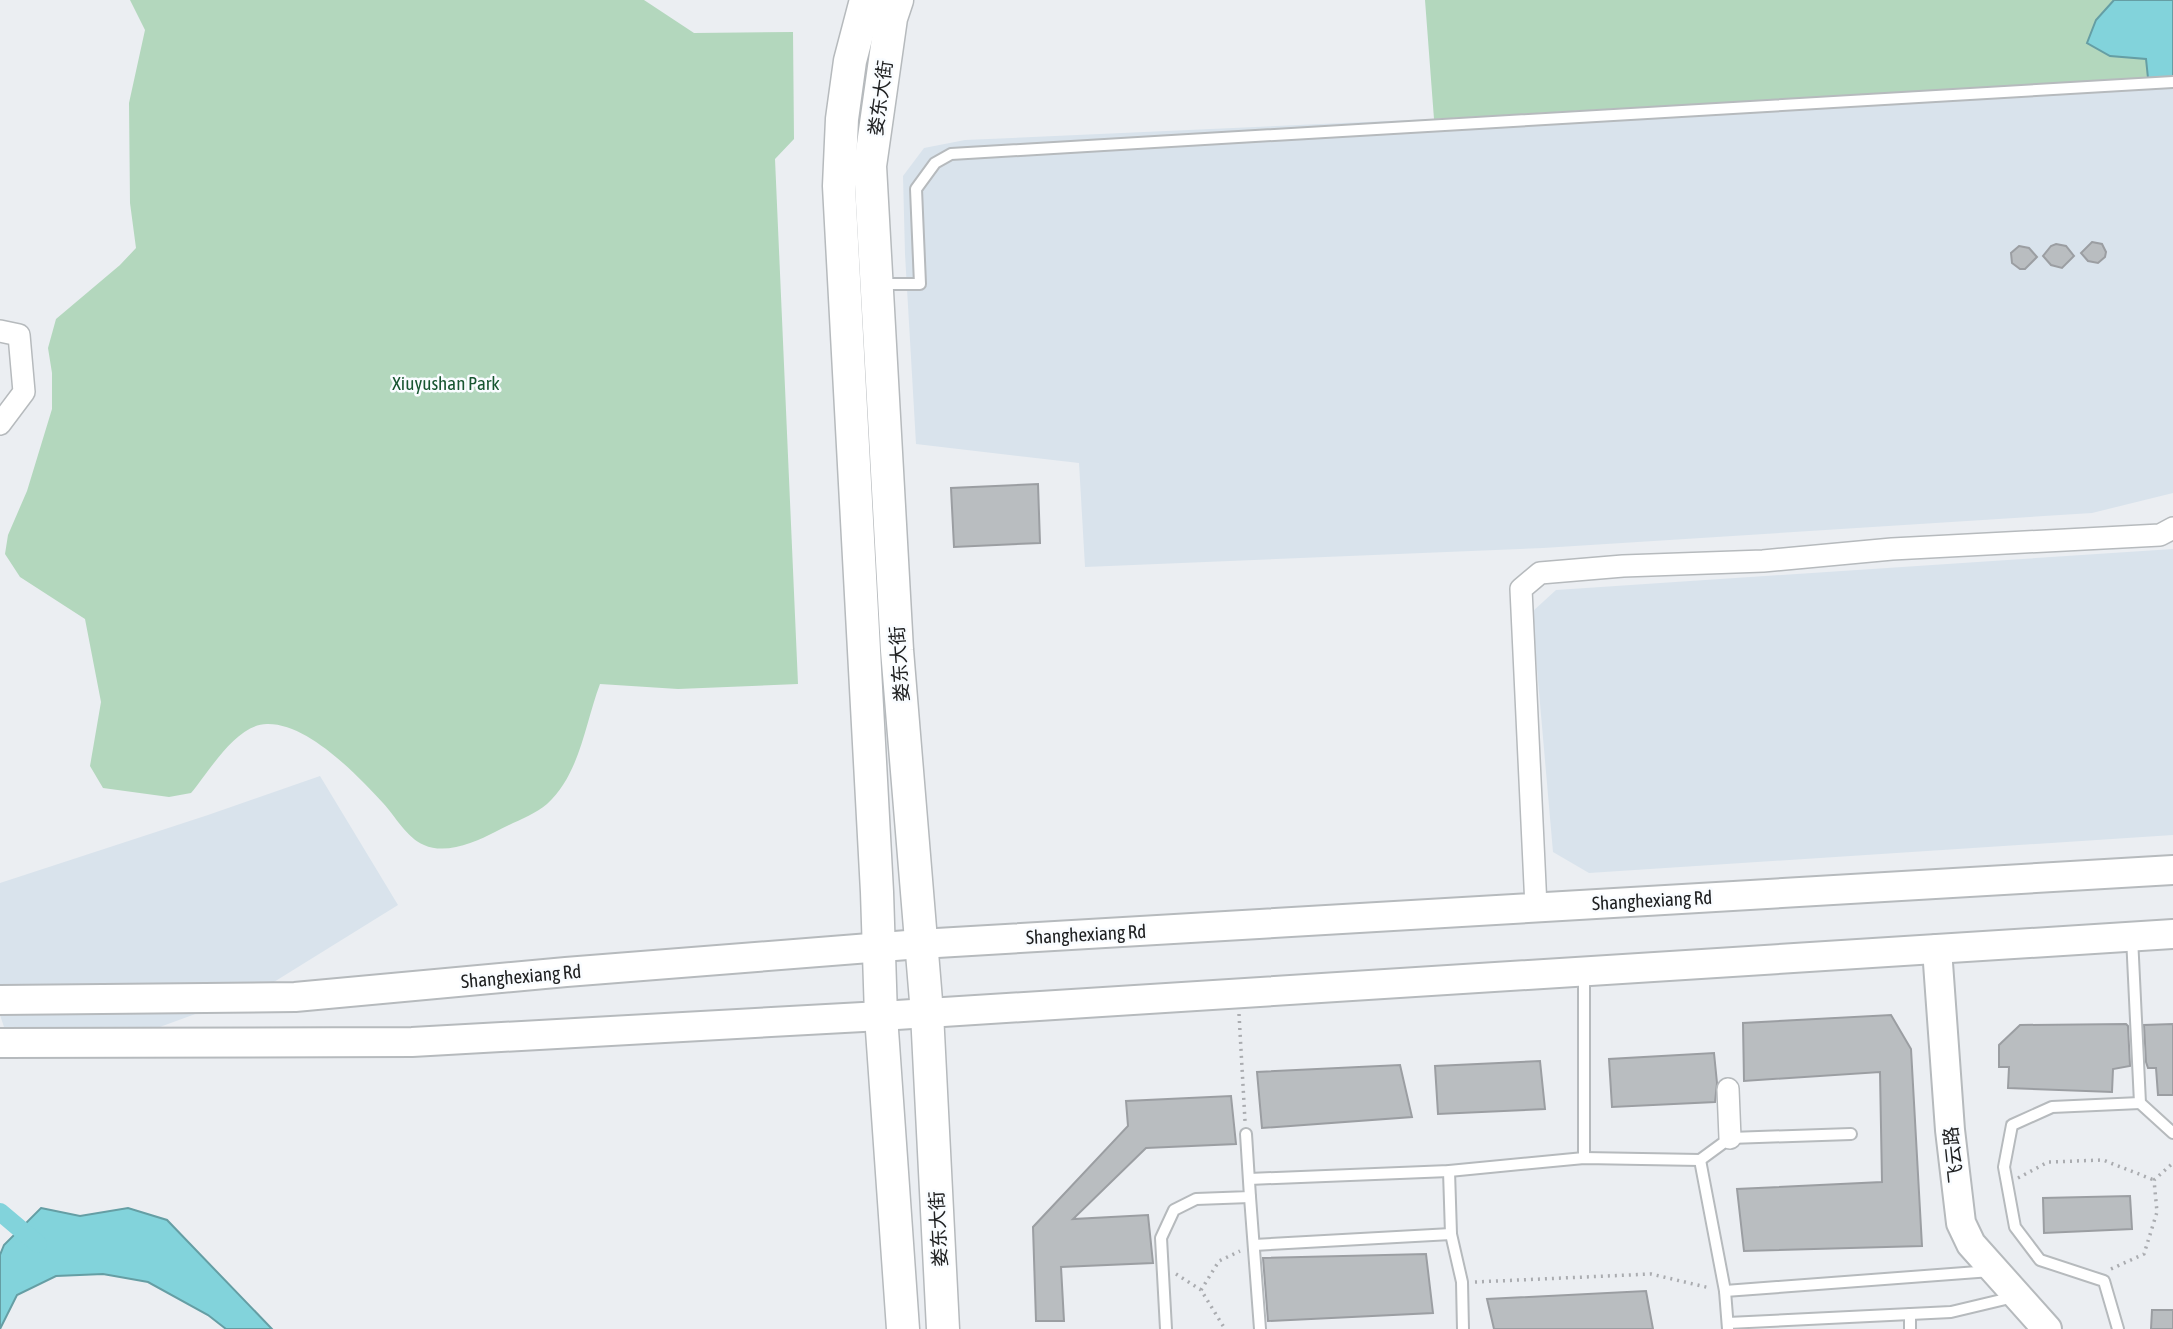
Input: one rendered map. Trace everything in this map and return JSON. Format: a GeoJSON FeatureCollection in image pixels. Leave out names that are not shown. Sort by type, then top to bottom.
{"type":"FeatureCollection","features":[{"type":"Feature","properties":{"kind":"main road","name":"娄东大街"},"geometry":{"type":"LineString","coordinates":[[866,0],[850,61],[842,119],[839,186],[881,1016],[903,1329]]}},
{"type":"Feature","properties":{"kind":"main road","name":"娄东大街"},"geometry":{"type":"LineString","coordinates":[[897,0],[891,18],[870,166],[897,650],[927,1013],[943,1329]]}},
{"type":"Feature","properties":{"kind":"main road","name":"Shanghexiang Rd"},"geometry":{"type":"LineString","coordinates":[[0,1000],[295,997],[920,944],[2173,870]]}},
{"type":"Feature","properties":{"kind":"main road"},"geometry":{"type":"LineString","coordinates":[[0,1044],[412,1042],[881,1016],[2173,934]]}},
{"type":"Feature","properties":{"kind":"main road","name":"飞云路"},"geometry":{"type":"LineString","coordinates":[[1937,949],[1950,1130],[1961,1223],[1971,1244],[2047,1329]]}},
{"type":"Feature","properties":{"kind":"street"},"geometry":{"type":"LineString","coordinates":[[0,331],[19,335],[24,392],[0,424]]}},
{"type":"Feature","properties":{"kind":"street"},"geometry":{"type":"LineString","coordinates":[[1536,907],[1521,589],[1540,573],[1623,566],[1763,561],[1892,549],[2160,535],[2173,528]]}},
{"type":"Feature","properties":{"kind":"street"},"geometry":{"type":"LineString","coordinates":[[1728,1089],[1730,1139]]}},
{"type":"Feature","properties":{"kind":"lane"},"geometry":{"type":"LineString","coordinates":[[877,284],[920,284],[916,189],[936,163],[951,154],[2173,82]]}},
{"type":"Feature","properties":{"kind":"lane"},"geometry":{"type":"LineString","coordinates":[[2132,937],[2140,1103]]}},
{"type":"Feature","properties":{"kind":"lane"},"geometry":{"type":"LineString","coordinates":[[1584,971],[1584,1158]]}},
{"type":"Feature","properties":{"kind":"lane"},"geometry":{"type":"LineString","coordinates":[[2118,1329],[2104,1281],[2040,1260],[2015,1227],[2004,1167],[2012,1125],[2052,1107],[2140,1103],[2173,1133]]}},
{"type":"Feature","properties":{"kind":"lane"},"geometry":{"type":"LineString","coordinates":[[1246,1134],[1259,1329]]}},
{"type":"Feature","properties":{"kind":"lane"},"geometry":{"type":"LineString","coordinates":[[1249,1179],[1449,1171],[1584,1158],[1700,1160],[1730,1139],[1851,1134]]}},
{"type":"Feature","properties":{"kind":"lane"},"geometry":{"type":"LineString","coordinates":[[1700,1160],[1725,1292],[1728,1326],[1951,1312],[2017,1296]]}},
{"type":"Feature","properties":{"kind":"lane"},"geometry":{"type":"LineString","coordinates":[[1449,1171],[1451,1234],[1462,1283],[1463,1329]]}},
{"type":"Feature","properties":{"kind":"lane"},"geometry":{"type":"LineString","coordinates":[[1166,1329],[1161,1238],[1174,1210],[1196,1199],[1250,1197]]}},
{"type":"Feature","properties":{"kind":"lane"},"geometry":{"type":"LineString","coordinates":[[1254,1245],[1451,1234]]}},
{"type":"Feature","properties":{"kind":"lane"},"geometry":{"type":"LineString","coordinates":[[1725,1292],[1995,1271]]}},
{"type":"Feature","properties":{"kind":"lane"},"geometry":{"type":"LineString","coordinates":[[1910,1314],[1910,1329]]}},
{"type":"Feature","properties":{"kind":"path"},"geometry":{"type":"LineString","coordinates":[[1238,993],[1246,1134]]}},
{"type":"Feature","properties":{"kind":"path"},"geometry":{"type":"LineString","coordinates":[[2007,1184],[2048,1161],[2102,1160],[2154,1180]]}},
{"type":"Feature","properties":{"kind":"path"},"geometry":{"type":"LineString","coordinates":[[2154,1180],[2173,1163]]}},
{"type":"Feature","properties":{"kind":"path"},"geometry":{"type":"LineString","coordinates":[[2093,1277],[2144,1254],[2157,1212],[2154,1180]]}},
{"type":"Feature","properties":{"kind":"path"},"geometry":{"type":"LineString","coordinates":[[1201,1290],[1219,1261],[1254,1245]]}},
{"type":"Feature","properties":{"kind":"path"},"geometry":{"type":"LineString","coordinates":[[1163,1265],[1201,1290],[1225,1329]]}},
{"type":"Feature","properties":{"kind":"path"},"geometry":{"type":"LineString","coordinates":[[1462,1283],[1651,1274],[1725,1292]]}},
{"type":"Feature","properties":{"kind":"shaded area"},"geometry":{"type":"Polygon","coordinates":[[[2173,77],[2173,493],[2092,513],[1543,548],[1085,567],[1079,463],[916,444],[903,176],[924,148],[965,140],[1434,119],[2173,77]]]}},
{"type":"Feature","properties":{"kind":"shaded area"},"geometry":{"type":"Polygon","coordinates":[[[2173,549],[2173,835],[1589,873],[1553,852],[1532,612],[1556,590],[2173,549]]]}},
{"type":"Feature","properties":{"kind":"shaded area"},"geometry":{"type":"Polygon","coordinates":[[[320,776],[398,905],[261,990],[116,1043],[9,1042],[0,1015],[0,883],[320,776]]]}},
{"type":"Feature","properties":{"kind":"green space","name":"Xiuyushan Park"},"geometry":{"type":"Polygon","coordinates":[[[130,0],[644,0],[694,33],[793,32],[794,139],[775,159],[798,684],[678,689],[600,684],[580,748],[558,792],[547,804],[529,816],[479,840],[451,848],[433,848],[418,842],[346,765],[315,741],[283,726],[256,726],[234,740],[191,793],[169,797],[103,788],[90,766],[101,702],[85,619],[20,577],[5,554],[8,535],[27,491],[52,409],[52,373],[48,348],[56,319],[136,248],[130,203],[129,103],[145,30],[130,0]]]}},
{"type":"Feature","properties":{"kind":"green space"},"geometry":{"type":"Polygon","coordinates":[[[1425,0],[2114,0],[2096,20],[2110,56],[2146,59],[2148,78],[1434,119],[1425,0]]]}},
{"type":"Feature","properties":{"kind":"water"},"geometry":{"type":"Polygon","coordinates":[[[2114,0],[2173,0],[2173,77],[2148,78],[2146,59],[2110,56],[2087,43],[2096,20],[2114,0]]]}},
{"type":"Feature","properties":{"kind":"water"},"geometry":{"type":"Polygon","coordinates":[[[41,1208],[80,1216],[128,1208],[167,1220],[272,1329],[226,1329],[208,1315],[148,1282],[103,1274],[56,1276],[17,1295],[0,1329],[0,1255],[4,1245],[41,1208]]]}},
{"type":"Feature","properties":{"kind":"building"},"geometry":{"type":"Polygon","coordinates":[[[2092,242],[2102,244],[2106,252],[2105,257],[2098,263],[2088,261],[2081,253],[2092,242]]]}},
{"type":"Feature","properties":{"kind":"building"},"geometry":{"type":"Polygon","coordinates":[[[2056,244],[2066,246],[2074,256],[2062,268],[2051,265],[2043,256],[2056,244]]]}},
{"type":"Feature","properties":{"kind":"building"},"geometry":{"type":"Polygon","coordinates":[[[2019,246],[2029,248],[2037,257],[2025,269],[2012,263],[2011,253],[2019,246]]]}},
{"type":"Feature","properties":{"kind":"building"},"geometry":{"type":"Polygon","coordinates":[[[1038,484],[1040,543],[954,547],[951,488],[1038,484]]]}},
{"type":"Feature","properties":{"kind":"building"},"geometry":{"type":"Polygon","coordinates":[[[1891,1015],[1911,1049],[1922,1246],[1744,1251],[1737,1189],[1882,1182],[1880,1072],[1744,1081],[1743,1023],[1891,1015]]]}},
{"type":"Feature","properties":{"kind":"building"},"geometry":{"type":"Polygon","coordinates":[[[2126,1024],[2130,1066],[2113,1069],[2112,1092],[2008,1088],[2009,1067],[1999,1067],[1999,1045],[2020,1025],[2126,1024]]]}},
{"type":"Feature","properties":{"kind":"building"},"geometry":{"type":"Polygon","coordinates":[[[2173,1024],[2173,1095],[2158,1095],[2156,1068],[2148,1068],[2146,1062],[2144,1025],[2173,1024]]]}},
{"type":"Feature","properties":{"kind":"building"},"geometry":{"type":"Polygon","coordinates":[[[1714,1053],[1717,1083],[1715,1102],[1612,1107],[1609,1059],[1714,1053]]]}},
{"type":"Feature","properties":{"kind":"building"},"geometry":{"type":"Polygon","coordinates":[[[1540,1061],[1545,1109],[1438,1114],[1435,1066],[1540,1061]]]}},
{"type":"Feature","properties":{"kind":"building"},"geometry":{"type":"Polygon","coordinates":[[[1400,1065],[1412,1117],[1262,1128],[1257,1072],[1400,1065]]]}},
{"type":"Feature","properties":{"kind":"building"},"geometry":{"type":"Polygon","coordinates":[[[1231,1096],[1236,1144],[1146,1148],[1073,1219],[1148,1215],[1153,1263],[1061,1267],[1064,1321],[1036,1321],[1033,1227],[1128,1126],[1126,1101],[1231,1096]]]}},
{"type":"Feature","properties":{"kind":"building"},"geometry":{"type":"Polygon","coordinates":[[[2130,1196],[2132,1229],[2044,1233],[2043,1198],[2130,1196]]]}},
{"type":"Feature","properties":{"kind":"building"},"geometry":{"type":"Polygon","coordinates":[[[1426,1254],[1433,1313],[1268,1321],[1263,1258],[1426,1254]]]}},
{"type":"Feature","properties":{"kind":"building"},"geometry":{"type":"Polygon","coordinates":[[[1646,1291],[1653,1329],[1494,1329],[1487,1299],[1646,1291]]]}},
{"type":"Feature","properties":{"kind":"building"},"geometry":{"type":"Polygon","coordinates":[[[2152,1310],[2173,1310],[2173,1329],[2151,1329],[2152,1310]]]}},
{"type":"Feature","properties":{"kind":"waterway"},"geometry":{"type":"LineString","coordinates":[[0,1212],[38,1244]]}}]}
